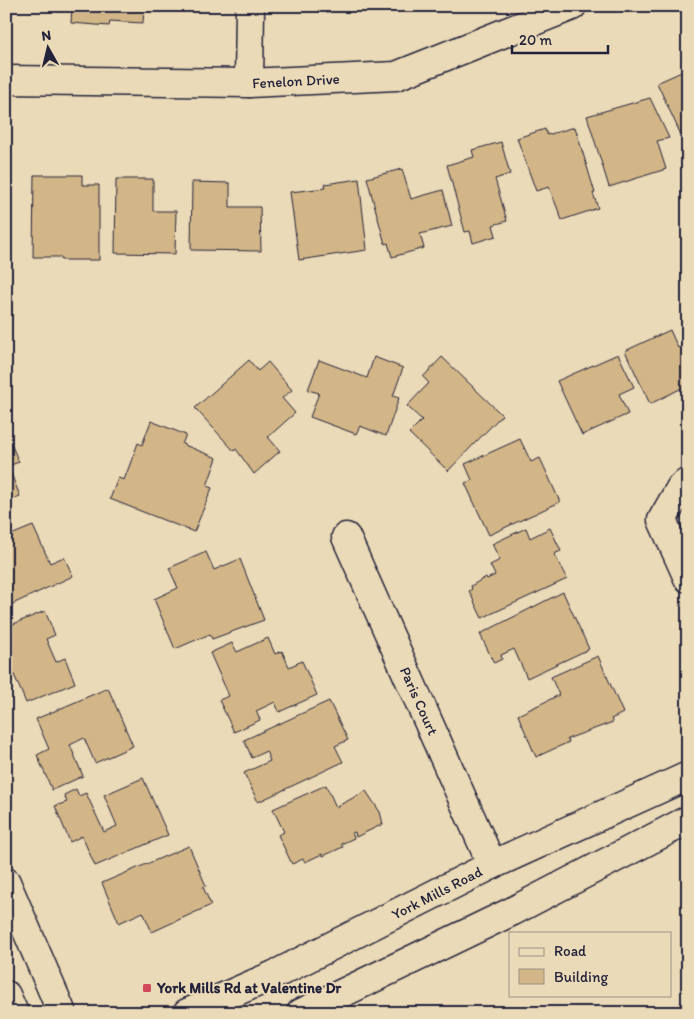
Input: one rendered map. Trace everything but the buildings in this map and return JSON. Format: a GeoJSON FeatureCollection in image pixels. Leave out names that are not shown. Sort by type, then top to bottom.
{"type":"FeatureCollection","features":[{"type":"Feature","properties":{"kind":"street"},"geometry":{"type":"LineString","coordinates":[[249,84],[250,6]]}},
{"type":"Feature","properties":{"kind":"street","name":"Fenelon Drive"},"geometry":{"type":"LineString","coordinates":[[6,80],[249,84],[396,76],[572,6]]}},
{"type":"Feature","properties":{"kind":"street"},"geometry":{"type":"LineString","coordinates":[[688,482],[681,487],[662,520],[688,578]]}},
{"type":"Feature","properties":{"kind":"street","name":"Paris Court"},"geometry":{"type":"LineString","coordinates":[[346,537],[492,865]]}},
{"type":"Feature","properties":{"kind":"street","name":"York Mills Road"},"geometry":{"type":"LineString","coordinates":[[187,1013],[274,975],[492,865],[688,776]]}},
{"type":"Feature","properties":{"kind":"street"},"geometry":{"type":"LineString","coordinates":[[301,1013],[513,911],[688,820]]}},
{"type":"Feature","properties":{"kind":"street"},"geometry":{"type":"LineString","coordinates":[[6,882],[62,1013]]}},
{"type":"Feature","properties":{"kind":"street"},"geometry":{"type":"LineString","coordinates":[[6,995],[14,1013]]}},
{"type":"Feature","properties":{"kind":"place","name":"York Mills Rd at Valentine Dr"},"geometry":{"type":"Point","coordinates":[147,988]}}]}
